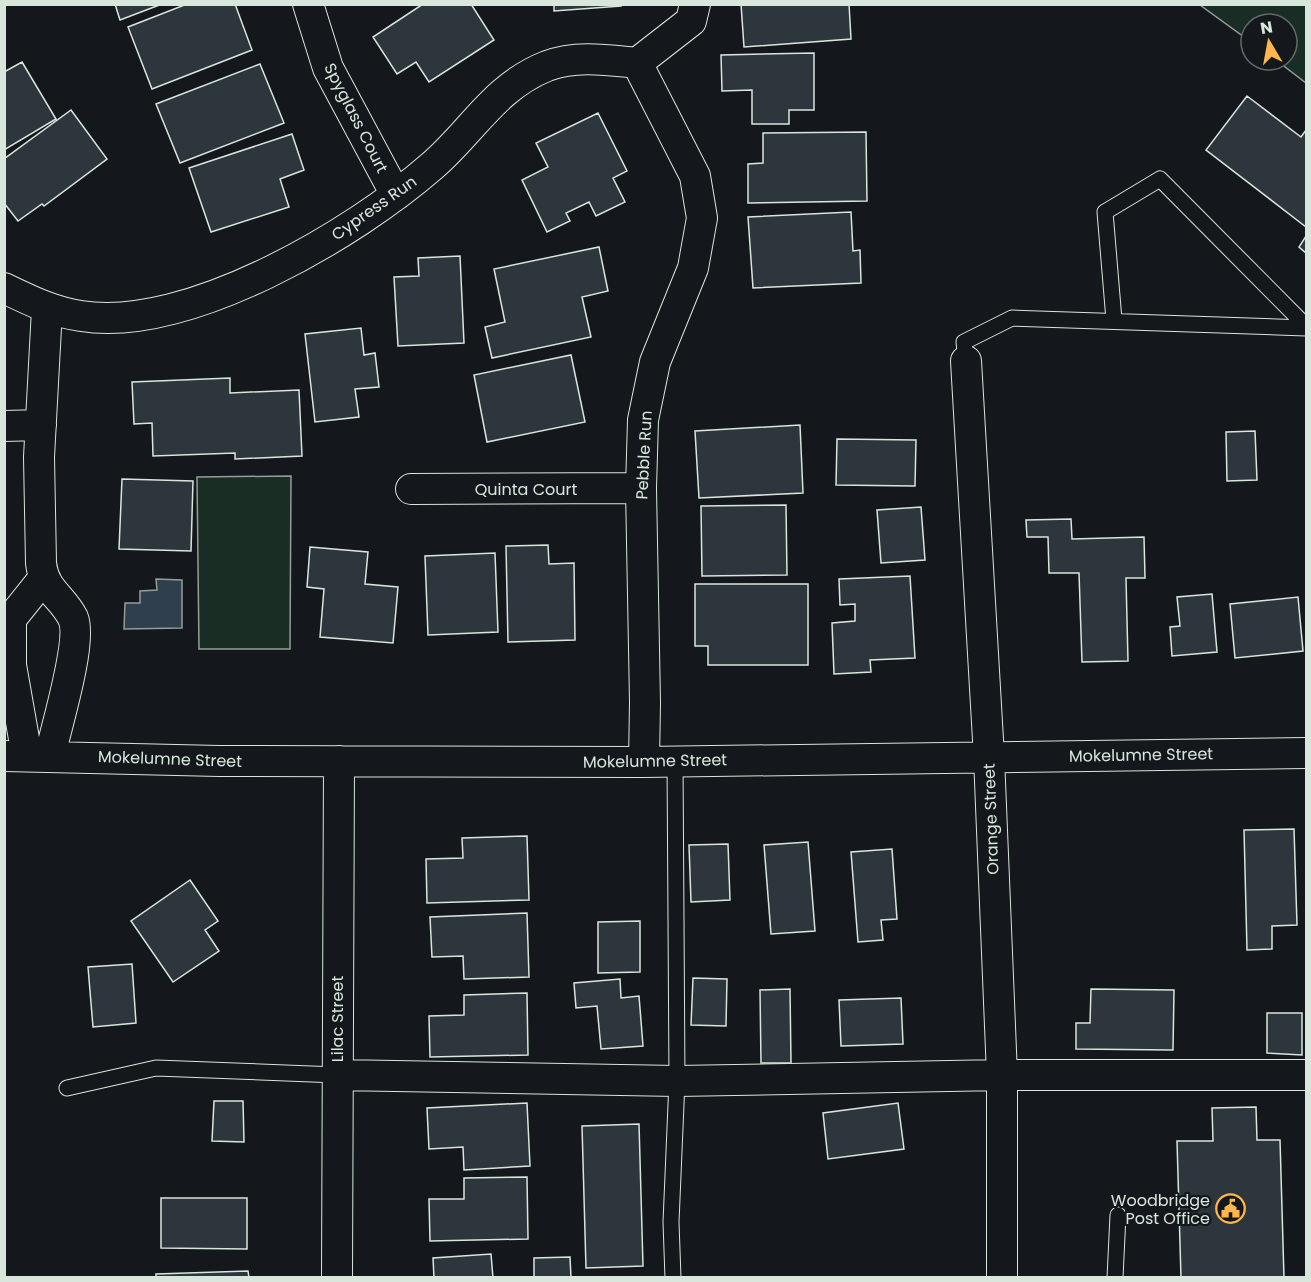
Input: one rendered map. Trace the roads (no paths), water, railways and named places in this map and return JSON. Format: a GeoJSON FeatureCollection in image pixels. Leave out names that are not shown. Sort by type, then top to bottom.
{"type":"FeatureCollection","features":[{"type":"Feature","properties":{"kind":"street","name":"Spyglass Court"},"geometry":{"type":"LineString","coordinates":[[308,4],[328,68],[396,195]]}},
{"type":"Feature","properties":{"kind":"street"},"geometry":{"type":"LineString","coordinates":[[637,63],[690,21],[695,4]]}},
{"type":"Feature","properties":{"kind":"street","name":"Cypress Run"},"geometry":{"type":"LineString","coordinates":[[4,288],[47,309],[82,317],[117,317],[187,304],[254,278],[357,223],[439,160],[486,107],[526,76],[567,61],[588,59],[637,63]]}},
{"type":"Feature","properties":{"kind":"street","name":"Pebble Run"},"geometry":{"type":"LineString","coordinates":[[637,63],[695,176],[702,218],[693,268],[655,362],[643,420],[641,488],[644,762]]}},
{"type":"Feature","properties":{"kind":"street"},"geometry":{"type":"LineString","coordinates":[[27,756],[73,668],[74,620],[43,579],[41,425],[47,309]]}},
{"type":"Feature","properties":{"kind":"street","name":"Orange Street"},"geometry":{"type":"LineString","coordinates":[[966,361],[989,757],[1002,1076],[1002,1278]]}},
{"type":"Feature","properties":{"kind":"street"},"geometry":{"type":"LineString","coordinates":[[4,426],[41,425]]}},
{"type":"Feature","properties":{"kind":"street","name":"Quinta Court"},"geometry":{"type":"LineString","coordinates":[[411,489],[641,488]]}},
{"type":"Feature","properties":{"kind":"street"},"geometry":{"type":"LineString","coordinates":[[27,756],[10,665],[11,619],[43,579]]}},
{"type":"Feature","properties":{"kind":"street","name":"Mokelumne Street"},"geometry":{"type":"LineString","coordinates":[[27,756],[219,761],[644,762],[1306,753]]}},
{"type":"Feature","properties":{"kind":"street","name":"Lilac Street"},"geometry":{"type":"LineString","coordinates":[[337,1278],[339,761]]}},
{"type":"Feature","properties":{"kind":"street"},"geometry":{"type":"LineString","coordinates":[[337,1075],[677,1081],[1002,1076],[1306,1075]]}},
{"type":"Feature","properties":{"kind":"lane"},"geometry":{"type":"LineString","coordinates":[[1114,320],[1105,212],[1160,179],[1306,327]]}},
{"type":"Feature","properties":{"kind":"lane"},"geometry":{"type":"LineString","coordinates":[[966,361],[964,342],[1012,318],[1306,327]]}},
{"type":"Feature","properties":{"kind":"lane"},"geometry":{"type":"LineString","coordinates":[[673,1278],[671,1222],[677,1081],[675,760]]}},
{"type":"Feature","properties":{"kind":"lane"},"geometry":{"type":"LineString","coordinates":[[67,1088],[156,1068],[337,1075]]}},
{"type":"Feature","properties":{"kind":"lane"},"geometry":{"type":"LineString","coordinates":[[1115,1278],[1118,1215]]}},
{"type":"Feature","properties":{"kind":"water"},"geometry":{"type":"Polygon","coordinates":[[[156,579],[182,580],[182,628],[124,629],[125,603],[140,603],[140,591],[157,590],[156,579]]]}},
{"type":"Feature","properties":{"kind":"place","name":"Woodbridge Post Office"},"geometry":{"type":"Point","coordinates":[1231,1209]}}]}
